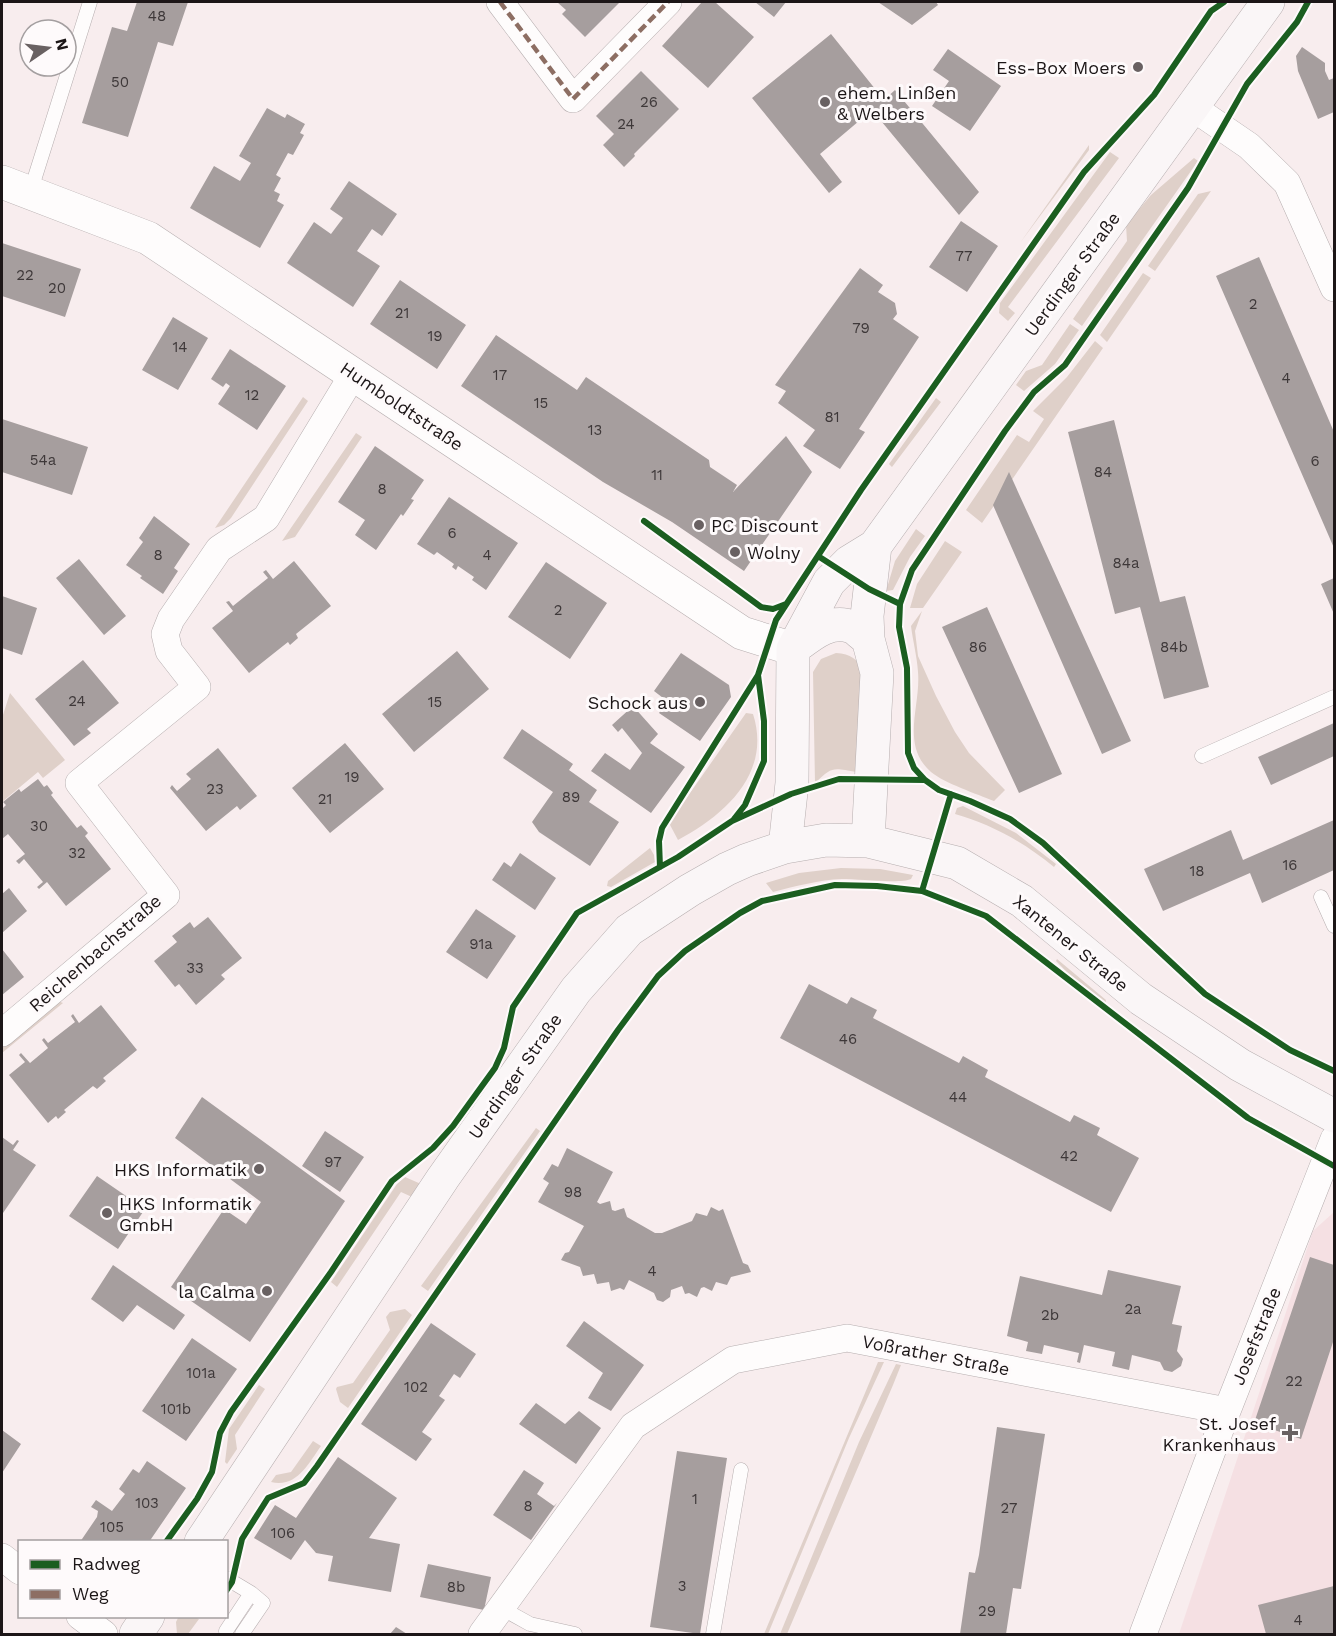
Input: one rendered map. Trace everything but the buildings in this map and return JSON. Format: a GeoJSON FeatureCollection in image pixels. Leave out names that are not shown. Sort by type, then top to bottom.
{"type":"FeatureCollection","features":[{"type":"Feature","properties":{"kind":"main road","name":"Uerdinger Straße"},"geometry":{"type":"LineString","coordinates":[[202,1540],[442,1178],[576,990],[629,930],[727,869],[785,847],[792,783],[793,649],[829,582],[849,562],[875,546],[1268,2]]}},
{"type":"Feature","properties":{"kind":"main road","name":"Uerdinger Straße"},"geometry":{"type":"LineString","coordinates":[[868,841],[877,674],[868,639],[867,616],[875,546]]}},
{"type":"Feature","properties":{"kind":"main road"},"geometry":{"type":"LineString","coordinates":[[793,649],[814,632],[833,625],[852,627],[868,639]]}},
{"type":"Feature","properties":{"kind":"main road","name":"Xantener Straße"},"geometry":{"type":"LineString","coordinates":[[785,847],[826,840],[868,841],[957,863],[1022,901],[1141,999],[1240,1065],[1335,1116]]}},
{"type":"Feature","properties":{"kind":"main road"},"geometry":{"type":"LineString","coordinates":[[135,1635],[147,1618]]}},
{"type":"Feature","properties":{"kind":"street"},"geometry":{"type":"LineString","coordinates":[[500,2],[573,99],[668,2]]}},
{"type":"Feature","properties":{"kind":"street"},"geometry":{"type":"LineString","coordinates":[[1192,107],[1249,146],[1287,183],[1335,288]]}},
{"type":"Feature","properties":{"kind":"street","name":"Humboldtstraße"},"geometry":{"type":"LineString","coordinates":[[16,187],[148,238],[742,633],[793,649]]}},
{"type":"Feature","properties":{"kind":"street","name":"Reichenbachstraße"},"geometry":{"type":"LineString","coordinates":[[2,1033],[166,896],[79,783],[196,687],[169,651],[165,634],[171,619],[219,549],[266,518],[354,373]]}},
{"type":"Feature","properties":{"kind":"street","name":"Josefstraße"},"geometry":{"type":"LineString","coordinates":[[1143,1635],[1227,1411],[1335,1139]]}},
{"type":"Feature","properties":{"kind":"street","name":"Voßrather Straße"},"geometry":{"type":"LineString","coordinates":[[482,1635],[633,1426],[733,1360],[848,1338],[1227,1411]]}},
{"type":"Feature","properties":{"kind":"street"},"geometry":{"type":"LineString","coordinates":[[2,1557],[18,1569]]}},
{"type":"Feature","properties":{"kind":"street"},"geometry":{"type":"LineString","coordinates":[[81,1618],[104,1635]]}},
{"type":"Feature","properties":{"kind":"lane"},"geometry":{"type":"LineString","coordinates":[[16,187],[90,2]]}},
{"type":"Feature","properties":{"kind":"lane"},"geometry":{"type":"LineString","coordinates":[[1202,756],[1335,698]]}},
{"type":"Feature","properties":{"kind":"lane"},"geometry":{"type":"LineString","coordinates":[[1321,897],[1335,926]]}},
{"type":"Feature","properties":{"kind":"lane"},"geometry":{"type":"LineString","coordinates":[[713,1635],[741,1470]]}},
{"type":"Feature","properties":{"kind":"lane"},"geometry":{"type":"LineString","coordinates":[[228,1579],[263,1603],[242,1635]]}},
{"type":"Feature","properties":{"kind":"lane"},"geometry":{"type":"LineString","coordinates":[[226,1631],[251,1593]]}},
{"type":"Feature","properties":{"kind":"lane"},"geometry":{"type":"LineString","coordinates":[[501,1608],[530,1624],[574,1635]]}},
{"type":"Feature","properties":{"kind":"shaded area"},"geometry":{"type":"Polygon","coordinates":[[[1089,145],[1089,150],[1020,243],[1089,145]]]}},
{"type":"Feature","properties":{"kind":"shaded area"},"geometry":{"type":"Polygon","coordinates":[[[1110,152],[1119,158],[1008,307],[1015,313],[1008,321],[999,313],[1000,303],[1110,152]]]}},
{"type":"Feature","properties":{"kind":"shaded area"},"geometry":{"type":"Polygon","coordinates":[[[1194,158],[1198,161],[1082,326],[1073,319],[1127,241],[1126,225],[1151,195],[1194,158]]]}},
{"type":"Feature","properties":{"kind":"shaded area"},"geometry":{"type":"Polygon","coordinates":[[[1211,191],[1155,271],[1148,266],[1198,194],[1211,191]]]}},
{"type":"Feature","properties":{"kind":"shaded area"},"geometry":{"type":"Polygon","coordinates":[[[1143,273],[1151,278],[1107,342],[1100,335],[1143,273]]]}},
{"type":"Feature","properties":{"kind":"shaded area"},"geometry":{"type":"Polygon","coordinates":[[[1070,324],[1079,330],[1055,364],[1024,391],[1016,385],[1026,371],[1042,365],[1070,324]]]}},
{"type":"Feature","properties":{"kind":"shaded area"},"geometry":{"type":"Polygon","coordinates":[[[1095,341],[1103,348],[982,523],[966,510],[1017,435],[1029,442],[1044,419],[1033,411],[1067,377],[1095,341]]]}},
{"type":"Feature","properties":{"kind":"shaded area"},"geometry":{"type":"Polygon","coordinates":[[[303,397],[308,401],[231,518],[224,525],[215,528],[303,397]]]}},
{"type":"Feature","properties":{"kind":"shaded area"},"geometry":{"type":"Polygon","coordinates":[[[936,398],[941,402],[892,467],[889,464],[936,398]]]}},
{"type":"Feature","properties":{"kind":"shaded area"},"geometry":{"type":"Polygon","coordinates":[[[356,433],[362,437],[295,537],[282,541],[356,433]]]}},
{"type":"Feature","properties":{"kind":"shaded area"},"geometry":{"type":"Polygon","coordinates":[[[916,529],[925,536],[910,557],[893,590],[886,591],[895,561],[916,529]]]}},
{"type":"Feature","properties":{"kind":"shaded area"},"geometry":{"type":"Polygon","coordinates":[[[945,541],[962,552],[923,608],[910,608],[917,584],[945,541]]]}},
{"type":"Feature","properties":{"kind":"shaded area"},"geometry":{"type":"Polygon","coordinates":[[[922,611],[915,631],[918,656],[955,732],[969,753],[1005,790],[994,801],[937,776],[922,761],[916,750],[914,725],[918,672],[911,626],[922,611]]]}},
{"type":"Feature","properties":{"kind":"shaded area"},"geometry":{"type":"Polygon","coordinates":[[[836,653],[853,658],[865,671],[857,772],[833,770],[815,783],[813,672],[821,659],[836,653]]]}},
{"type":"Feature","properties":{"kind":"shaded area"},"geometry":{"type":"Polygon","coordinates":[[[10,693],[65,760],[43,778],[38,772],[2,802],[2,718],[10,693]]]}},
{"type":"Feature","properties":{"kind":"shaded area"},"geometry":{"type":"Polygon","coordinates":[[[746,713],[753,714],[757,735],[756,755],[750,773],[740,790],[727,805],[712,818],[678,840],[669,823],[746,713]]]}},
{"type":"Feature","properties":{"kind":"shaded area"},"geometry":{"type":"Polygon","coordinates":[[[963,806],[1016,833],[1056,864],[1054,867],[1019,842],[994,829],[955,814],[957,808],[963,806]]]}},
{"type":"Feature","properties":{"kind":"shaded area"},"geometry":{"type":"Polygon","coordinates":[[[650,848],[655,862],[611,887],[607,886],[608,881],[650,848]]]}},
{"type":"Feature","properties":{"kind":"shaded area"},"geometry":{"type":"Polygon","coordinates":[[[841,868],[880,869],[913,875],[911,879],[898,881],[842,879],[825,881],[773,892],[766,883],[799,873],[841,868]]]}},
{"type":"Feature","properties":{"kind":"shaded area"},"geometry":{"type":"Polygon","coordinates":[[[1057,959],[1106,1000],[1105,1011],[1056,961],[1057,959]]]}},
{"type":"Feature","properties":{"kind":"shaded area"},"geometry":{"type":"Polygon","coordinates":[[[58,1001],[63,1003],[2,1053],[2,1046],[58,1001]]]}},
{"type":"Feature","properties":{"kind":"shaded area"},"geometry":{"type":"Polygon","coordinates":[[[536,1128],[540,1131],[428,1291],[421,1286],[536,1128]]]}},
{"type":"Feature","properties":{"kind":"shaded area"},"geometry":{"type":"Polygon","coordinates":[[[405,1177],[421,1184],[412,1197],[401,1192],[337,1287],[331,1282],[397,1184],[405,1177]]]}},
{"type":"Feature","properties":{"kind":"shaded area","name":"St. Josef Krankenhaus"},"geometry":{"type":"Polygon","coordinates":[[[1334,1212],[1334,1634],[1179,1634],[1313,1231],[1334,1212]]]}},
{"type":"Feature","properties":{"kind":"shaded area"},"geometry":{"type":"Polygon","coordinates":[[[405,1309],[412,1315],[348,1408],[340,1402],[337,1387],[353,1383],[390,1330],[386,1317],[390,1312],[405,1309]]]}},
{"type":"Feature","properties":{"kind":"shaded area"},"geometry":{"type":"Polygon","coordinates":[[[878,1362],[884,1362],[849,1438],[768,1634],[764,1634],[878,1362]]]}},
{"type":"Feature","properties":{"kind":"shaded area"},"geometry":{"type":"Polygon","coordinates":[[[896,1364],[901,1365],[787,1634],[780,1634],[859,1442],[896,1364]]]}},
{"type":"Feature","properties":{"kind":"shaded area"},"geometry":{"type":"Polygon","coordinates":[[[259,1385],[265,1389],[235,1435],[237,1449],[227,1464],[225,1462],[229,1429],[259,1385]]]}},
{"type":"Feature","properties":{"kind":"shaded area"},"geometry":{"type":"Polygon","coordinates":[[[313,1441],[321,1446],[301,1473],[288,1481],[271,1482],[276,1475],[291,1472],[313,1441]]]}},
{"type":"Feature","properties":{"kind":"shaded area"},"geometry":{"type":"Polygon","coordinates":[[[178,1618],[199,1619],[188,1634],[177,1634],[178,1618]]]}},
{"type":"Feature","properties":{"kind":"marked path"},"geometry":{"type":"LineString","coordinates":[[500,2],[573,99],[668,2]]}},
{"type":"Feature","properties":{"kind":"cycle path"},"geometry":{"type":"LineString","coordinates":[[734,819],[745,805],[764,761],[764,721],[758,675],[776,620],[861,490],[1084,172],[1154,95],[1211,11],[1224,2]]}},
{"type":"Feature","properties":{"kind":"cycle path"},"geometry":{"type":"LineString","coordinates":[[1308,2],[1297,22],[1247,84],[1188,188],[1065,365],[1034,392],[1005,431],[912,570],[900,604],[899,627],[907,668],[908,753],[914,768],[925,780],[939,790],[1010,819],[1043,843],[1205,994],[1290,1050],[1334,1071]]}},
{"type":"Feature","properties":{"kind":"cycle path"},"geometry":{"type":"LineString","coordinates":[[644,521],[761,607],[773,609],[786,604]]}},
{"type":"Feature","properties":{"kind":"cycle path"},"geometry":{"type":"LineString","coordinates":[[818,556],[869,589],[900,604]]}},
{"type":"Feature","properties":{"kind":"cycle path"},"geometry":{"type":"LineString","coordinates":[[660,867],[659,841],[662,828],[758,675]]}},
{"type":"Feature","properties":{"kind":"cycle path"},"geometry":{"type":"LineString","coordinates":[[167,1540],[197,1499],[212,1472],[220,1433],[231,1412],[331,1272],[392,1181],[433,1148],[453,1126],[495,1068],[504,1048],[513,1007],[577,913],[678,857],[732,821],[791,794],[839,779],[925,780]]}},
{"type":"Feature","properties":{"kind":"cycle path"},"geometry":{"type":"LineString","coordinates":[[922,891],[951,794]]}},
{"type":"Feature","properties":{"kind":"cycle path"},"geometry":{"type":"LineString","coordinates":[[228,1588],[232,1582],[242,1539],[268,1498],[304,1483],[317,1466],[618,1030],[658,976],[685,951],[740,913],[762,901],[835,885],[877,886],[922,891],[986,916],[1248,1118],[1334,1166]]}},
{"type":"Feature","properties":{"kind":"place","name":"Ess-Box Moers"},"geometry":{"type":"Point","coordinates":[1138,67]}},
{"type":"Feature","properties":{"kind":"place","name":"ehem. Linßen & Welbers"},"geometry":{"type":"Point","coordinates":[825,102]}},
{"type":"Feature","properties":{"kind":"place","name":"PC Discount"},"geometry":{"type":"Point","coordinates":[699,525]}},
{"type":"Feature","properties":{"kind":"place","name":"Wolny"},"geometry":{"type":"Point","coordinates":[735,552]}},
{"type":"Feature","properties":{"kind":"place","name":"Schock aus"},"geometry":{"type":"Point","coordinates":[700,702]}},
{"type":"Feature","properties":{"kind":"place","name":"HKS Informatik"},"geometry":{"type":"Point","coordinates":[259,1169]}},
{"type":"Feature","properties":{"kind":"place","name":"HKS Informatik GmbH"},"geometry":{"type":"Point","coordinates":[107,1213]}},
{"type":"Feature","properties":{"kind":"place","name":"la Calma"},"geometry":{"type":"Point","coordinates":[267,1291]}},
{"type":"Feature","properties":{"kind":"place","name":"St. Josef Krankenhaus"},"geometry":{"type":"Point","coordinates":[1290,1433]}}]}
